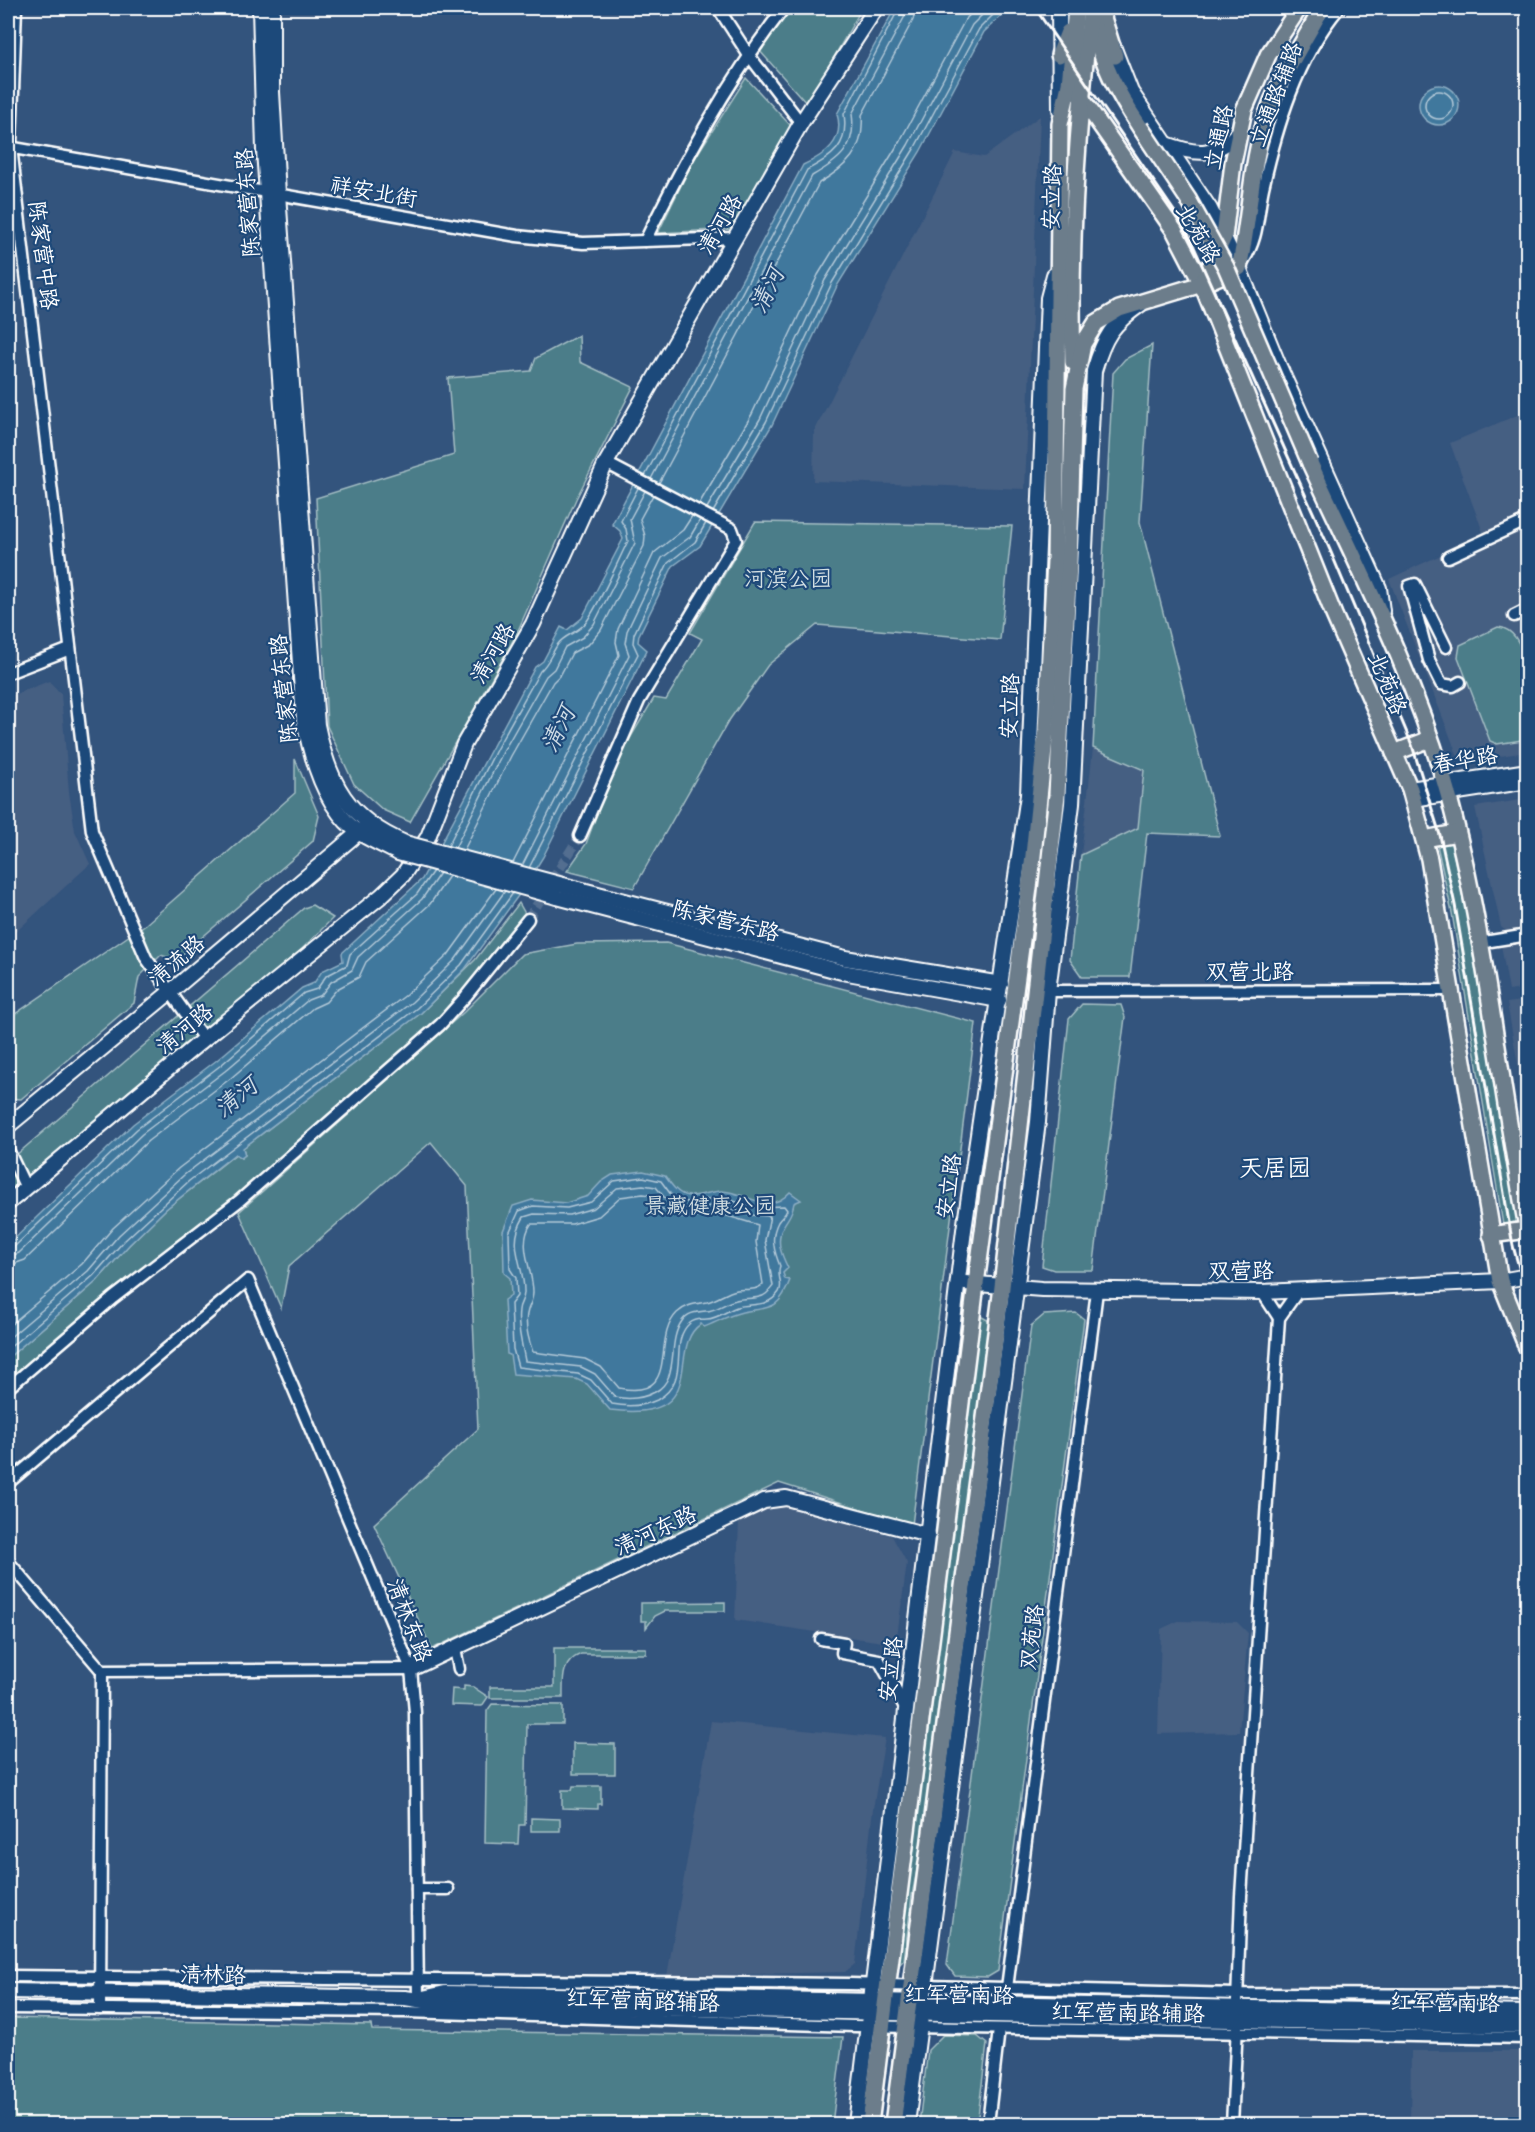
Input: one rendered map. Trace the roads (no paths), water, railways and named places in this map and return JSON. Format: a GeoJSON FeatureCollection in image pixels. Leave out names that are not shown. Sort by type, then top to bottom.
{"type":"FeatureCollection","features":[{"type":"Feature","properties":{"kind":"main road","name":"立通路"},"geometry":{"type":"LineString","coordinates":[[1203,284],[1224,237],[1244,110],[1268,55],[1299,8]]}},
{"type":"Feature","properties":{"kind":"main road","name":"立通路"},"geometry":{"type":"LineString","coordinates":[[1239,268],[1247,234],[1254,172],[1269,109],[1322,8]]}},
{"type":"Feature","properties":{"kind":"main road"},"geometry":{"type":"LineString","coordinates":[[1059,55],[1087,9],[1114,56]]}},
{"type":"Feature","properties":{"kind":"main road","name":"安立路"},"geometry":{"type":"LineString","coordinates":[[893,2124],[915,2007],[1010,1288],[1057,795],[1074,389],[1071,309],[1074,90],[1087,9]]}},
{"type":"Feature","properties":{"kind":"main road","name":"北苑路"},"geometry":{"type":"LineString","coordinates":[[1087,9],[1106,70],[1114,87],[1188,199],[1226,267],[1310,463],[1383,622],[1430,739],[1446,788],[1457,833],[1527,1231]]}},
{"type":"Feature","properties":{"kind":"main road","name":"安立路"},"geometry":{"type":"LineString","coordinates":[[870,2124],[879,2006],[1032,865],[1046,730],[1055,561],[1060,124],[1074,90]]}},
{"type":"Feature","properties":{"kind":"main road","name":"北苑路"},"geometry":{"type":"LineString","coordinates":[[1074,90],[1174,230],[1203,284],[1334,615],[1411,794],[1424,839],[1452,990],[1500,1281],[1520,1312],[1527,1350]]}},
{"type":"Feature","properties":{"kind":"main road","name":"安立路"},"geometry":{"type":"LineString","coordinates":[[1074,389],[1083,344],[1096,323],[1119,309],[1203,284],[1239,268]]}},
{"type":"Feature","properties":{"kind":"main road"},"geometry":{"type":"LineString","coordinates":[[1394,753],[1430,739]]}},
{"type":"Feature","properties":{"kind":"main road"},"geometry":{"type":"LineString","coordinates":[[1424,839],[1457,833]]}},
{"type":"Feature","properties":{"kind":"main road"},"geometry":{"type":"LineString","coordinates":[[1491,1235],[1527,1231]]}},
{"type":"Feature","properties":{"kind":"street","name":"陈家营中路"},"geometry":{"type":"LineString","coordinates":[[16,8],[9,147],[92,831],[146,958],[204,1039]]}},
{"type":"Feature","properties":{"kind":"street","name":"陈家营东路"},"geometry":{"type":"LineString","coordinates":[[260,8],[304,720],[316,773],[333,804],[364,828],[402,848],[842,972],[999,1000]]}},
{"type":"Feature","properties":{"kind":"street","name":"陈家营东路"},"geometry":{"type":"LineString","coordinates":[[272,8],[272,194]]}},
{"type":"Feature","properties":{"kind":"street"},"geometry":{"type":"LineString","coordinates":[[718,8],[748,54],[801,123]]}},
{"type":"Feature","properties":{"kind":"street"},"geometry":{"type":"LineString","coordinates":[[645,241],[687,155],[748,54],[784,8]]}},
{"type":"Feature","properties":{"kind":"street","name":"清河路"},"geometry":{"type":"LineString","coordinates":[[8,1203],[204,1039],[381,896],[403,875],[437,820],[464,744],[532,624],[606,463],[801,123],[876,8]]}},
{"type":"Feature","properties":{"kind":"street","name":"安立路"},"geometry":{"type":"LineString","coordinates":[[1059,8],[1060,124]]}},
{"type":"Feature","properties":{"kind":"street","name":"北苑路"},"geometry":{"type":"LineString","coordinates":[[1109,8],[1114,56],[1131,92],[1210,209],[1239,268],[1279,366],[1379,588],[1383,622]]}},
{"type":"Feature","properties":{"kind":"street","name":"立通路辅路"},"geometry":{"type":"LineString","coordinates":[[1239,268],[1254,246],[1262,191],[1276,130],[1325,24],[1339,8]]}},
{"type":"Feature","properties":{"kind":"street"},"geometry":{"type":"LineString","coordinates":[[1164,143],[1194,153],[1206,151],[1224,147],[1240,130]]}},
{"type":"Feature","properties":{"kind":"street","name":"祥安北街"},"geometry":{"type":"LineString","coordinates":[[9,147],[517,236],[584,243],[736,238]]}},
{"type":"Feature","properties":{"kind":"street","name":"安立路"},"geometry":{"type":"LineString","coordinates":[[856,2124],[879,2006],[907,1711],[956,1282],[1002,984],[1028,795],[1048,298],[1059,252]]}},
{"type":"Feature","properties":{"kind":"street","name":"安立路"},"geometry":{"type":"LineString","coordinates":[[1010,1288],[1038,1122],[1048,991],[1072,804],[1094,370],[1102,342],[1120,319],[1143,303]]}},
{"type":"Feature","properties":{"kind":"street"},"geometry":{"type":"LineString","coordinates":[[580,836],[639,701],[736,540],[732,530],[606,463]]}},
{"type":"Feature","properties":{"kind":"street"},"geometry":{"type":"LineString","coordinates":[[1448,557],[1527,520]]}},
{"type":"Feature","properties":{"kind":"street"},"geometry":{"type":"LineString","coordinates":[[1446,647],[1414,584],[1409,586],[1429,660],[1441,684],[1453,686],[1460,682]]}},
{"type":"Feature","properties":{"kind":"street"},"geometry":{"type":"LineString","coordinates":[[1514,616],[1527,609]]}},
{"type":"Feature","properties":{"kind":"street"},"geometry":{"type":"LineString","coordinates":[[8,673],[70,649]]}},
{"type":"Feature","properties":{"kind":"street","name":"春华路"},"geometry":{"type":"LineString","coordinates":[[1411,794],[1527,771]]}},
{"type":"Feature","properties":{"kind":"street","name":"春华路"},"geometry":{"type":"LineString","coordinates":[[1446,788],[1527,781]]}},
{"type":"Feature","properties":{"kind":"street","name":"清流路"},"geometry":{"type":"LineString","coordinates":[[8,1126],[170,993],[364,828]]}},
{"type":"Feature","properties":{"kind":"street","name":"陈家营东路"},"geometry":{"type":"LineString","coordinates":[[560,891],[845,958],[1002,984]]}},
{"type":"Feature","properties":{"kind":"street"},"geometry":{"type":"LineString","coordinates":[[8,1388],[113,1298],[239,1201],[440,1025],[528,918]]}},
{"type":"Feature","properties":{"kind":"street"},"geometry":{"type":"LineString","coordinates":[[1478,943],[1527,934]]}},
{"type":"Feature","properties":{"kind":"street","name":"双营北路"},"geometry":{"type":"LineString","coordinates":[[1048,991],[1452,990]]}},
{"type":"Feature","properties":{"kind":"street"},"geometry":{"type":"LineString","coordinates":[[8,1150],[26,1188]]}},
{"type":"Feature","properties":{"kind":"street","name":"双营路"},"geometry":{"type":"LineString","coordinates":[[956,1282],[1010,1288],[1096,1291],[1262,1292],[1500,1281],[1527,1276]]}},
{"type":"Feature","properties":{"kind":"street","name":"清林东路"},"geometry":{"type":"LineString","coordinates":[[8,1483],[248,1280],[411,1669],[415,1712],[418,1999]]}},
{"type":"Feature","properties":{"kind":"street","name":"双苑路"},"geometry":{"type":"LineString","coordinates":[[1007,1988],[1096,1291]]}},
{"type":"Feature","properties":{"kind":"street"},"geometry":{"type":"LineString","coordinates":[[1232,2124],[1241,1896],[1279,1318],[1298,1291]]}},
{"type":"Feature","properties":{"kind":"street"},"geometry":{"type":"LineString","coordinates":[[1262,1292],[1279,1318]]}},
{"type":"Feature","properties":{"kind":"street","name":"清河东路"},"geometry":{"type":"LineString","coordinates":[[411,1669],[764,1501],[786,1498],[928,1535]]}},
{"type":"Feature","properties":{"kind":"street"},"geometry":{"type":"LineString","coordinates":[[8,1561],[102,1671],[100,2009]]}},
{"type":"Feature","properties":{"kind":"street"},"geometry":{"type":"LineString","coordinates":[[821,1639],[844,1643],[842,1653],[879,1660],[907,1711]]}},
{"type":"Feature","properties":{"kind":"street"},"geometry":{"type":"LineString","coordinates":[[456,1654],[459,1669]]}},
{"type":"Feature","properties":{"kind":"street"},"geometry":{"type":"LineString","coordinates":[[102,1671],[411,1669]]}},
{"type":"Feature","properties":{"kind":"street"},"geometry":{"type":"LineString","coordinates":[[417,1889],[448,1889]]}},
{"type":"Feature","properties":{"kind":"street","name":"红军营南路辅路"},"geometry":{"type":"LineString","coordinates":[[8,1976],[417,1980],[915,2007],[999,2029],[1527,1995]]}},
{"type":"Feature","properties":{"kind":"street","name":"红军营南路辅路"},"geometry":{"type":"LineString","coordinates":[[915,2007],[1007,1988],[1237,2013],[1527,2038]]}},
{"type":"Feature","properties":{"kind":"street","name":"清林路"},"geometry":{"type":"LineString","coordinates":[[8,1991],[418,1999]]}},
{"type":"Feature","properties":{"kind":"street","name":"红军营南路"},"geometry":{"type":"LineString","coordinates":[[418,1999],[445,1993],[737,1997]]}},
{"type":"Feature","properties":{"kind":"street","name":"红军营南路"},"geometry":{"type":"LineString","coordinates":[[706,1996],[879,2006]]}},
{"type":"Feature","properties":{"kind":"street","name":"红军营南路"},"geometry":{"type":"LineString","coordinates":[[418,1999],[444,2004],[879,2006],[1237,2013],[1527,2013]]}},
{"type":"Feature","properties":{"kind":"street","name":"红军营南路辅路"},"geometry":{"type":"LineString","coordinates":[[8,2008],[405,2012],[879,2006]]}},
{"type":"Feature","properties":{"kind":"street","name":"安立路"},"geometry":{"type":"LineString","coordinates":[[907,2124],[915,2007]]}},
{"type":"Feature","properties":{"kind":"street","name":"红军营南路"},"geometry":{"type":"LineString","coordinates":[[1237,2013],[1527,2026]]}},
{"type":"Feature","properties":{"kind":"street"},"geometry":{"type":"LineString","coordinates":[[988,2124],[999,2029]]}},
{"type":"Feature","properties":{"kind":"water","name":"清河"},"geometry":{"type":"Polygon","coordinates":[[[895,8],[1009,8],[984,32],[920,152],[837,286],[772,425],[700,546],[673,566],[639,635],[638,642],[647,650],[543,857],[523,889],[465,969],[421,1013],[243,1148],[245,1155],[241,1158],[235,1154],[166,1209],[129,1245],[97,1281],[8,1358],[8,1245],[133,1124],[217,1060],[302,988],[314,983],[322,971],[343,961],[342,953],[422,879],[535,667],[543,661],[561,627],[567,630],[582,618],[623,539],[620,531],[612,524],[803,165],[826,152],[836,139],[839,124],[837,114],[895,8]]]}},
{"type":"Feature","properties":{"kind":"water"},"geometry":{"type":"Polygon","coordinates":[[[1439,85],[1453,91],[1459,105],[1453,119],[1439,125],[1425,119],[1419,105],[1425,91],[1439,85]]]}},
{"type":"Feature","properties":{"kind":"water"},"geometry":{"type":"Polygon","coordinates":[[[643,1171],[665,1176],[673,1187],[689,1196],[721,1191],[765,1203],[782,1199],[790,1192],[801,1200],[794,1203],[781,1231],[779,1242],[788,1268],[783,1273],[785,1279],[790,1280],[781,1299],[770,1307],[735,1314],[704,1327],[701,1324],[691,1335],[686,1349],[681,1381],[675,1395],[663,1405],[642,1411],[610,1410],[587,1384],[576,1379],[513,1374],[510,1355],[507,1354],[504,1300],[511,1295],[510,1278],[504,1273],[503,1231],[513,1206],[532,1200],[566,1203],[588,1196],[601,1182],[612,1175],[643,1171]]]}},
{"type":"Feature","properties":{"kind":"tunnel"},"geometry":{"type":"LineString","coordinates":[[528,919],[580,836]]}},
{"type":"Feature","properties":{"kind":"railway"},"geometry":{"type":"LineString","coordinates":[[1035,8],[1185,227],[1330,550],[1412,745],[1440,835],[1455,905],[1513,1246],[1528,1299]]}},
{"type":"Feature","properties":{"kind":"district","name":"天居园"},"geometry":{"type":"Point","coordinates":[1275,1168]}},
{"type":"Feature","properties":{"kind":"park label","name":"河滨公园"},"geometry":{"type":"Point","coordinates":[788,578]}},
{"type":"Feature","properties":{"kind":"park label","name":"景藏健康公园"},"geometry":{"type":"Point","coordinates":[710,1205]}}]}
